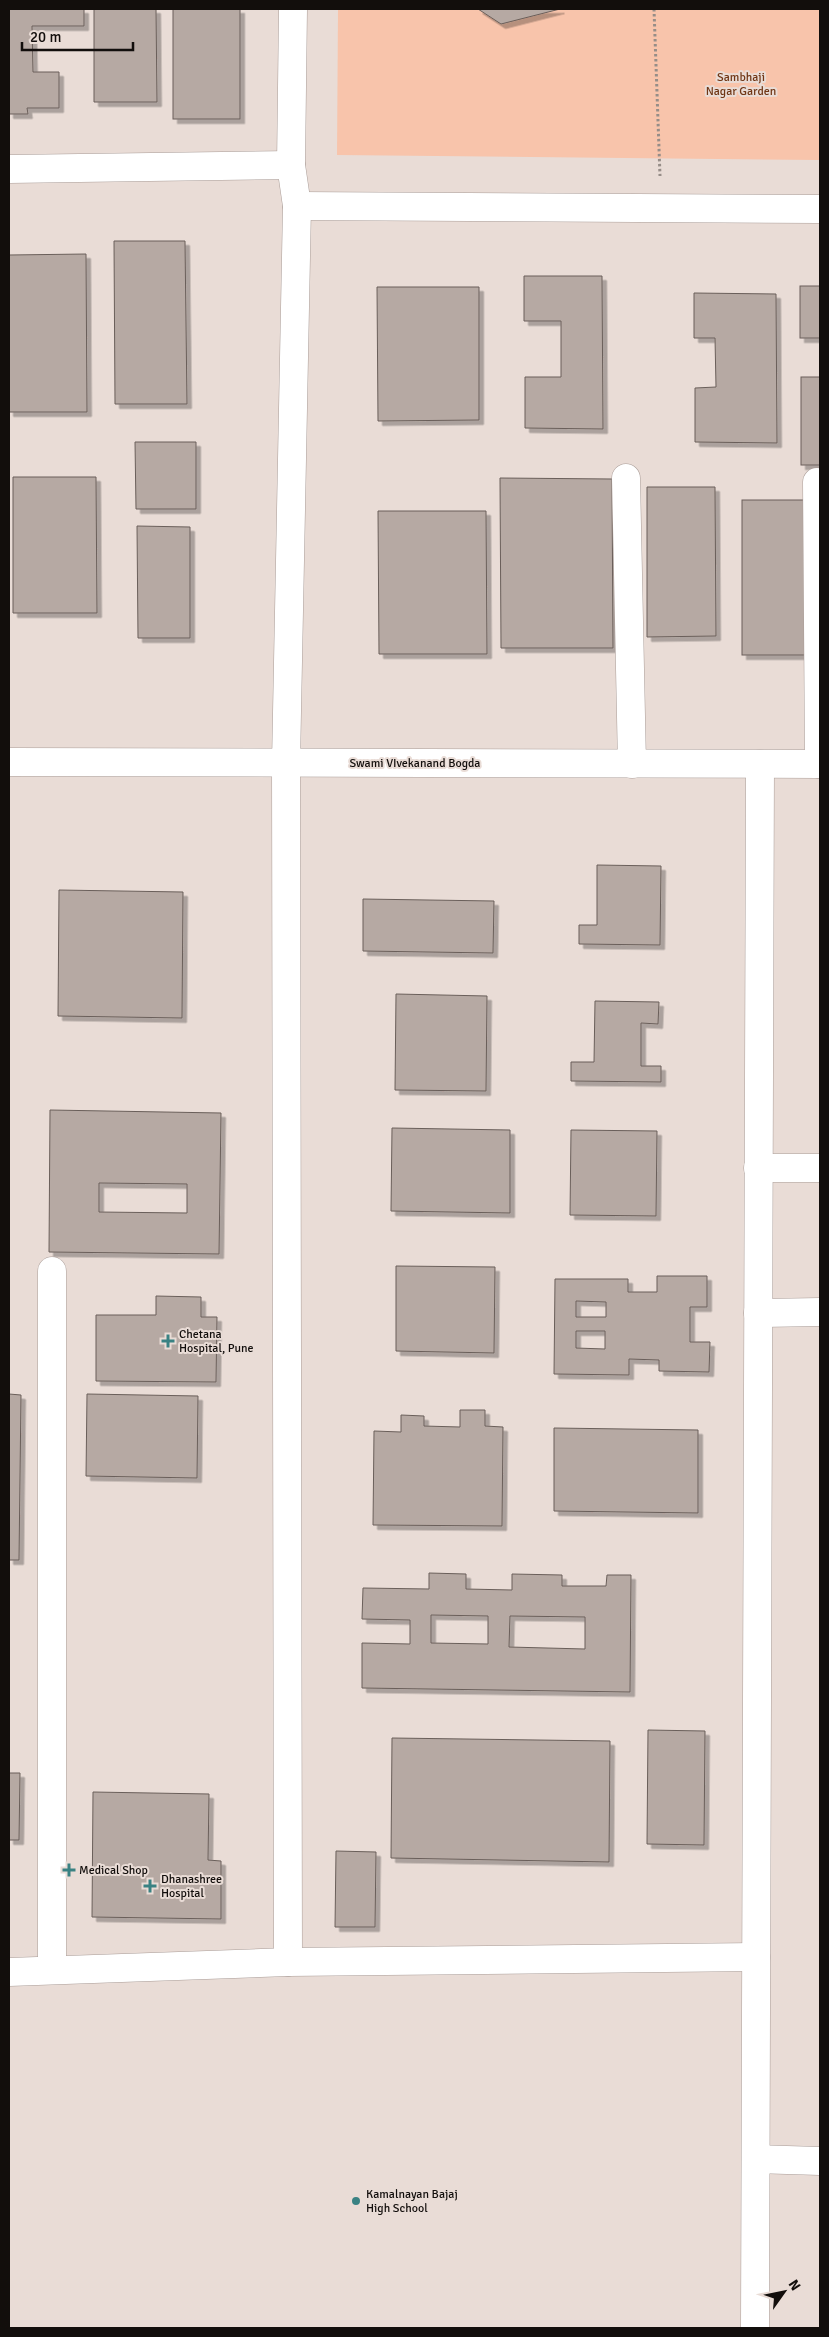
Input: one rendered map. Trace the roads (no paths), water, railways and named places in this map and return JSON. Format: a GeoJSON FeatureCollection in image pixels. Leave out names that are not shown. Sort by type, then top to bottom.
{"type":"FeatureCollection","features":[{"type":"Feature","properties":{"kind":"street"},"geometry":{"type":"LineString","coordinates":[[288,1962],[286,763],[297,206],[291,165],[293,9]]}},
{"type":"Feature","properties":{"kind":"street"},"geometry":{"type":"LineString","coordinates":[[9,169],[291,165]]}},
{"type":"Feature","properties":{"kind":"street"},"geometry":{"type":"LineString","coordinates":[[297,206],[820,209]]}},
{"type":"Feature","properties":{"kind":"street"},"geometry":{"type":"LineString","coordinates":[[626,478],[632,764]]}},
{"type":"Feature","properties":{"kind":"street"},"geometry":{"type":"LineString","coordinates":[[817,482],[820,764]]}},
{"type":"Feature","properties":{"kind":"street","name":"Swami VIvekanand Bogda"},"geometry":{"type":"LineString","coordinates":[[9,762],[820,764]]}},
{"type":"Feature","properties":{"kind":"street"},"geometry":{"type":"LineString","coordinates":[[755,2328],[760,764]]}},
{"type":"Feature","properties":{"kind":"street"},"geometry":{"type":"LineString","coordinates":[[758,1168],[820,1168]]}},
{"type":"Feature","properties":{"kind":"street"},"geometry":{"type":"LineString","coordinates":[[52,1271],[52,1970]]}},
{"type":"Feature","properties":{"kind":"street"},"geometry":{"type":"LineString","coordinates":[[758,1313],[820,1312]]}},
{"type":"Feature","properties":{"kind":"street"},"geometry":{"type":"LineString","coordinates":[[9,1972],[288,1962],[756,1957]]}},
{"type":"Feature","properties":{"kind":"street"},"geometry":{"type":"LineString","coordinates":[[756,2159],[820,2160]]}},
{"type":"Feature","properties":{"kind":"place","name":"Chetana Hospital, Pune"},"geometry":{"type":"Point","coordinates":[168,1341]}},
{"type":"Feature","properties":{"kind":"place","name":"Medical Shop"},"geometry":{"type":"Point","coordinates":[69,1870]}},
{"type":"Feature","properties":{"kind":"place","name":"Dhanashree Hospital"},"geometry":{"type":"Point","coordinates":[150,1886]}},
{"type":"Feature","properties":{"kind":"place","name":"Kamalnayan Bajaj High School"},"geometry":{"type":"Point","coordinates":[356,2201]}},
{"type":"Feature","properties":{"kind":"park label","name":"Sambhaji Nagar Garden"},"geometry":{"type":"Point","coordinates":[741,84]}}]}
